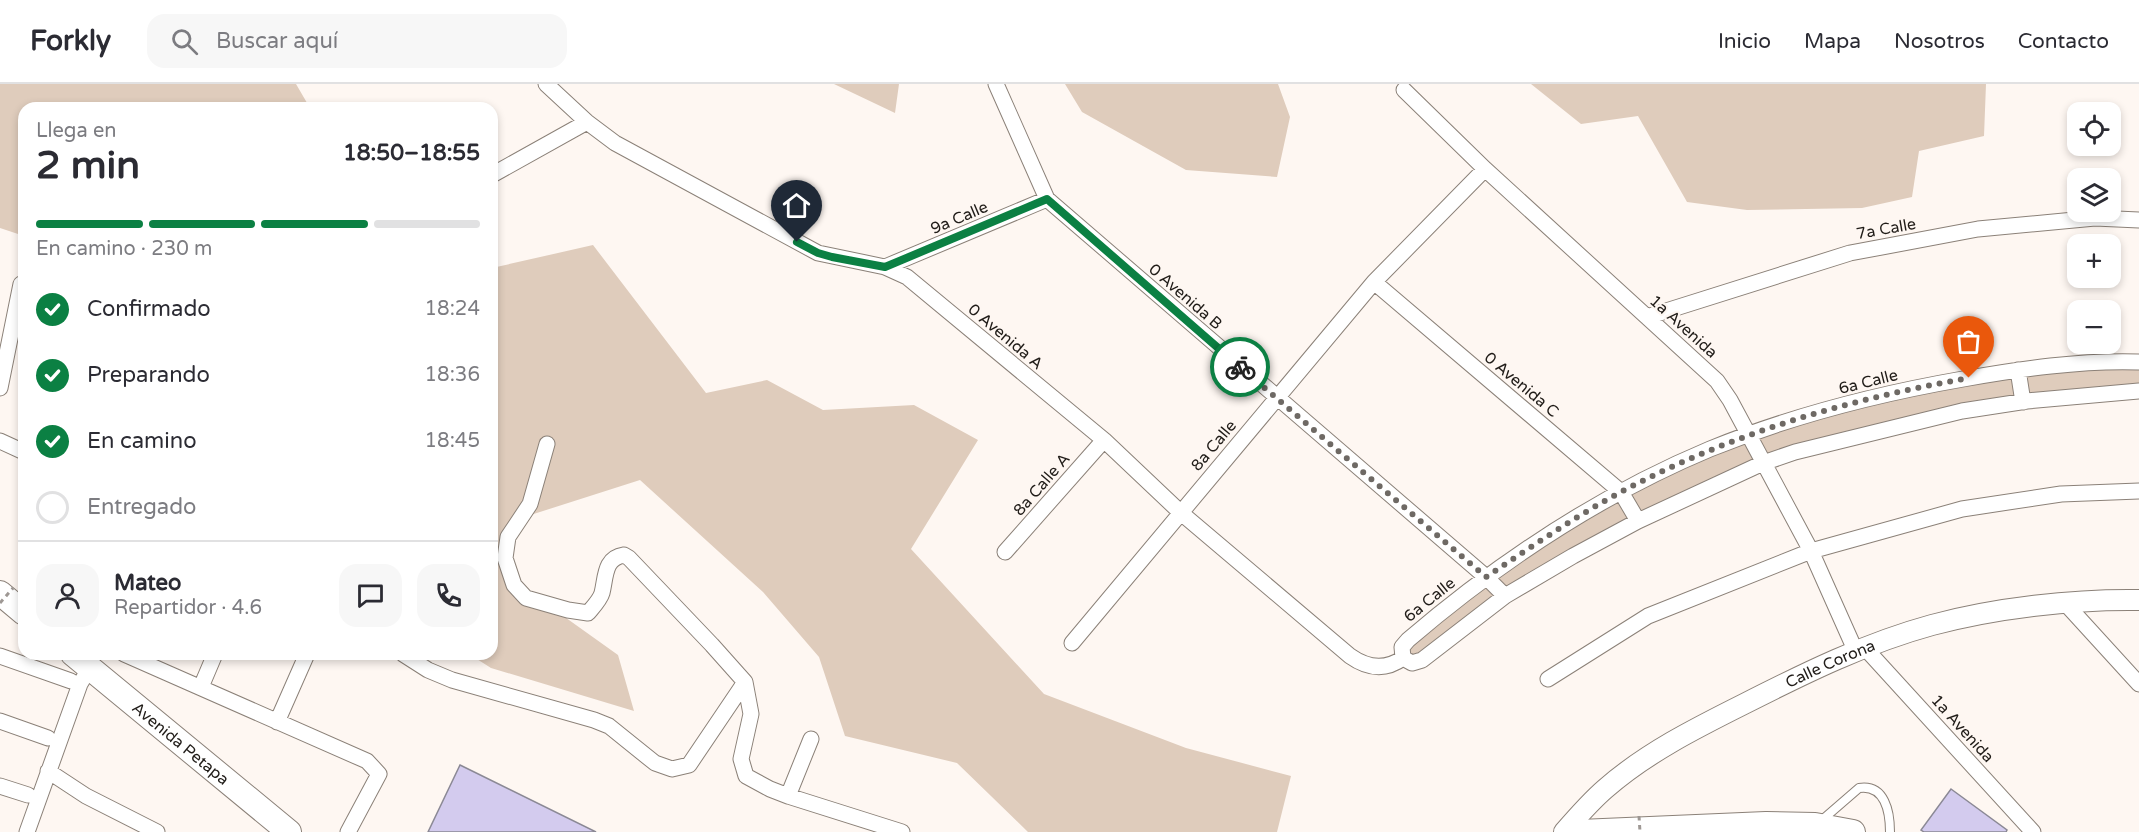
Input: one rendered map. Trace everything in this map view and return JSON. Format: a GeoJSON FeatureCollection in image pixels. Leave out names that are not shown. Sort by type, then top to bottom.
{"type":"FeatureCollection","features":[{"type":"Feature","properties":{"kind":"main road"},"geometry":{"type":"LineString","coordinates":[[7,591],[18,605]]}},
{"type":"Feature","properties":{"kind":"main road","name":"Avenida Petapa"},"geometry":{"type":"LineString","coordinates":[[78,668],[289,832]]}},
{"type":"Feature","properties":{"kind":"main road"},"geometry":{"type":"LineString","coordinates":[[1580,832],[1755,824],[1853,832]]}},
{"type":"Feature","properties":{"kind":"street","name":"0 Avenida A"},"geometry":{"type":"LineString","coordinates":[[546,84],[587,122],[615,143],[818,253],[885,267],[907,277],[1104,440],[1180,512],[1360,663],[1377,667],[1403,658]]}},
{"type":"Feature","properties":{"kind":"street","name":"0 Avenida B"},"geometry":{"type":"LineString","coordinates":[[996,84],[1047,199],[1486,577],[1505,596]]}},
{"type":"Feature","properties":{"kind":"street","name":"1a Avenida"},"geometry":{"type":"LineString","coordinates":[[1404,90],[1485,169],[1717,381],[1730,400],[1811,551],[1860,650],[2033,832]]}},
{"type":"Feature","properties":{"kind":"street"},"geometry":{"type":"LineString","coordinates":[[498,172],[587,122]]}},
{"type":"Feature","properties":{"kind":"street","name":"8a Calle"},"geometry":{"type":"LineString","coordinates":[[1072,643],[1374,282],[1485,169]]}},
{"type":"Feature","properties":{"kind":"street","name":"9a Calle"},"geometry":{"type":"LineString","coordinates":[[885,267],[1047,199]]}},
{"type":"Feature","properties":{"kind":"street","name":"7a Calle"},"geometry":{"type":"LineString","coordinates":[[1647,317],[1850,253],[1978,229],[2095,219],[2139,220]]}},
{"type":"Feature","properties":{"kind":"street","name":"0 Avenida C"},"geometry":{"type":"LineString","coordinates":[[1374,282],[1621,492],[1638,521]]}},
{"type":"Feature","properties":{"kind":"street"},"geometry":{"type":"LineString","coordinates":[[0,388],[18,299]]}},
{"type":"Feature","properties":{"kind":"street","name":"6a Calle"},"geometry":{"type":"LineString","coordinates":[[1403,658],[1402,647],[1408,640],[1486,577],[1563,526],[1621,492],[1710,450],[1806,416],[1869,398],[1930,385],[2043,367],[2139,362]]}},
{"type":"Feature","properties":{"kind":"street"},"geometry":{"type":"LineString","coordinates":[[2018,370],[2023,402]]}},
{"type":"Feature","properties":{"kind":"street"},"geometry":{"type":"LineString","coordinates":[[1403,658],[1412,663],[1422,660],[1505,596],[1638,521],[1763,463],[1795,452],[1962,411],[2023,402],[2139,391]]}},
{"type":"Feature","properties":{"kind":"street","name":"8a Calle A"},"geometry":{"type":"LineString","coordinates":[[1005,552],[1104,440]]}},
{"type":"Feature","properties":{"kind":"street"},"geometry":{"type":"LineString","coordinates":[[0,441],[18,449]]}},
{"type":"Feature","properties":{"kind":"street"},"geometry":{"type":"LineString","coordinates":[[547,444],[530,504],[508,537],[505,558],[514,585],[526,598],[567,610],[588,613],[601,595],[604,576],[610,562],[617,556],[624,555],[629,558],[745,682],[751,714],[741,759],[746,776],[788,796],[902,832]]}},
{"type":"Feature","properties":{"kind":"street"},"geometry":{"type":"LineString","coordinates":[[1548,679],[1648,616],[1811,551],[1962,509],[2061,494],[2139,491]]}},
{"type":"Feature","properties":{"kind":"street","name":"Calle Corona"},"geometry":{"type":"LineString","coordinates":[[1564,832],[1605,789],[1654,753],[1761,695],[1860,650],[1933,624],[1992,612],[2065,603],[2139,600]]}},
{"type":"Feature","properties":{"kind":"street"},"geometry":{"type":"LineString","coordinates":[[2065,603],[2139,684]]}},
{"type":"Feature","properties":{"kind":"street"},"geometry":{"type":"LineString","coordinates":[[0,656],[18,659]]}},
{"type":"Feature","properties":{"kind":"street"},"geometry":{"type":"LineString","coordinates":[[26,660],[78,668],[80,684],[27,832]]}},
{"type":"Feature","properties":{"kind":"street"},"geometry":{"type":"LineString","coordinates":[[142,660],[367,761],[379,774],[348,832]]}},
{"type":"Feature","properties":{"kind":"street"},"geometry":{"type":"LineString","coordinates":[[201,687],[212,660]]}},
{"type":"Feature","properties":{"kind":"street"},"geometry":{"type":"LineString","coordinates":[[277,722],[304,660]]}},
{"type":"Feature","properties":{"kind":"street"},"geometry":{"type":"LineString","coordinates":[[412,660],[428,670],[452,680],[609,726],[655,763],[672,769],[689,765],[745,682]]}},
{"type":"Feature","properties":{"kind":"street"},"geometry":{"type":"LineString","coordinates":[[0,721],[48,738]]}},
{"type":"Feature","properties":{"kind":"street"},"geometry":{"type":"LineString","coordinates":[[788,796],[811,739]]}},
{"type":"Feature","properties":{"kind":"street"},"geometry":{"type":"LineString","coordinates":[[48,771],[86,796],[157,832]]}},
{"type":"Feature","properties":{"kind":"street"},"geometry":{"type":"LineString","coordinates":[[0,786],[28,795]]}},
{"type":"Feature","properties":{"kind":"lane"},"geometry":{"type":"LineString","coordinates":[[1813,829],[1859,788],[1867,787],[1886,803],[1889,811],[1890,832]]}},
{"type":"Feature","properties":{"kind":"path"},"geometry":{"type":"LineString","coordinates":[[0,603],[7,591]]}},
{"type":"Feature","properties":{"kind":"path"},"geometry":{"type":"LineString","coordinates":[[1639,816],[1640,832]]}},
{"type":"Feature","properties":{"kind":"shaded area"},"geometry":{"type":"Polygon","coordinates":[[[0,84],[296,84],[306,102],[18,102],[18,234],[0,228],[0,84]]]}},
{"type":"Feature","properties":{"kind":"shaded area"},"geometry":{"type":"Polygon","coordinates":[[[834,84],[899,84],[895,113],[834,84]]]}},
{"type":"Feature","properties":{"kind":"shaded area"},"geometry":{"type":"Polygon","coordinates":[[[1065,84],[1278,84],[1290,117],[1277,177],[1186,170],[1082,112],[1065,84]]]}},
{"type":"Feature","properties":{"kind":"shaded area"},"geometry":{"type":"Polygon","coordinates":[[[1531,84],[1986,84],[1984,136],[1919,151],[1912,197],[1862,208],[1747,210],[1687,202],[1638,116],[1581,124],[1531,84]]]}},
{"type":"Feature","properties":{"kind":"shaded area"},"geometry":{"type":"Polygon","coordinates":[[[593,245],[706,393],[767,380],[823,410],[914,405],[978,440],[911,549],[1044,694],[1186,748],[1291,776],[1277,832],[1028,832],[957,763],[845,736],[819,657],[763,592],[640,480],[518,519],[506,575],[618,655],[634,711],[491,668],[478,660],[498,660],[498,267],[593,245]]]}},
{"type":"Feature","properties":{"kind":"shaded area"},"geometry":{"type":"Polygon","coordinates":[[[2139,362],[2139,391],[2072,397],[1795,452],[1638,521],[1412,663],[1402,647],[1486,577],[1710,449],[1930,385],[2139,362]]]}},
{"type":"Feature","properties":{"kind":"building"},"geometry":{"type":"Polygon","coordinates":[[[460,765],[596,832],[428,832],[460,765]]]}},
{"type":"Feature","properties":{"kind":"building"},"geometry":{"type":"Polygon","coordinates":[[[1951,789],[2007,830],[2006,832],[1924,832],[1921,830],[1951,789]]]}},
{"type":"Feature","properties":{"kind":"way so far"},"geometry":{"type":"LineString","coordinates":[[1240,367],[1486,577],[1563,526],[1621,492],[1710,450],[1806,416],[1869,398],[1969,378]]}},
{"type":"Feature","properties":{"kind":"route"},"geometry":{"type":"LineString","coordinates":[[797,242],[818,253],[832,257],[885,267],[1047,199],[1240,367]]}}]}
